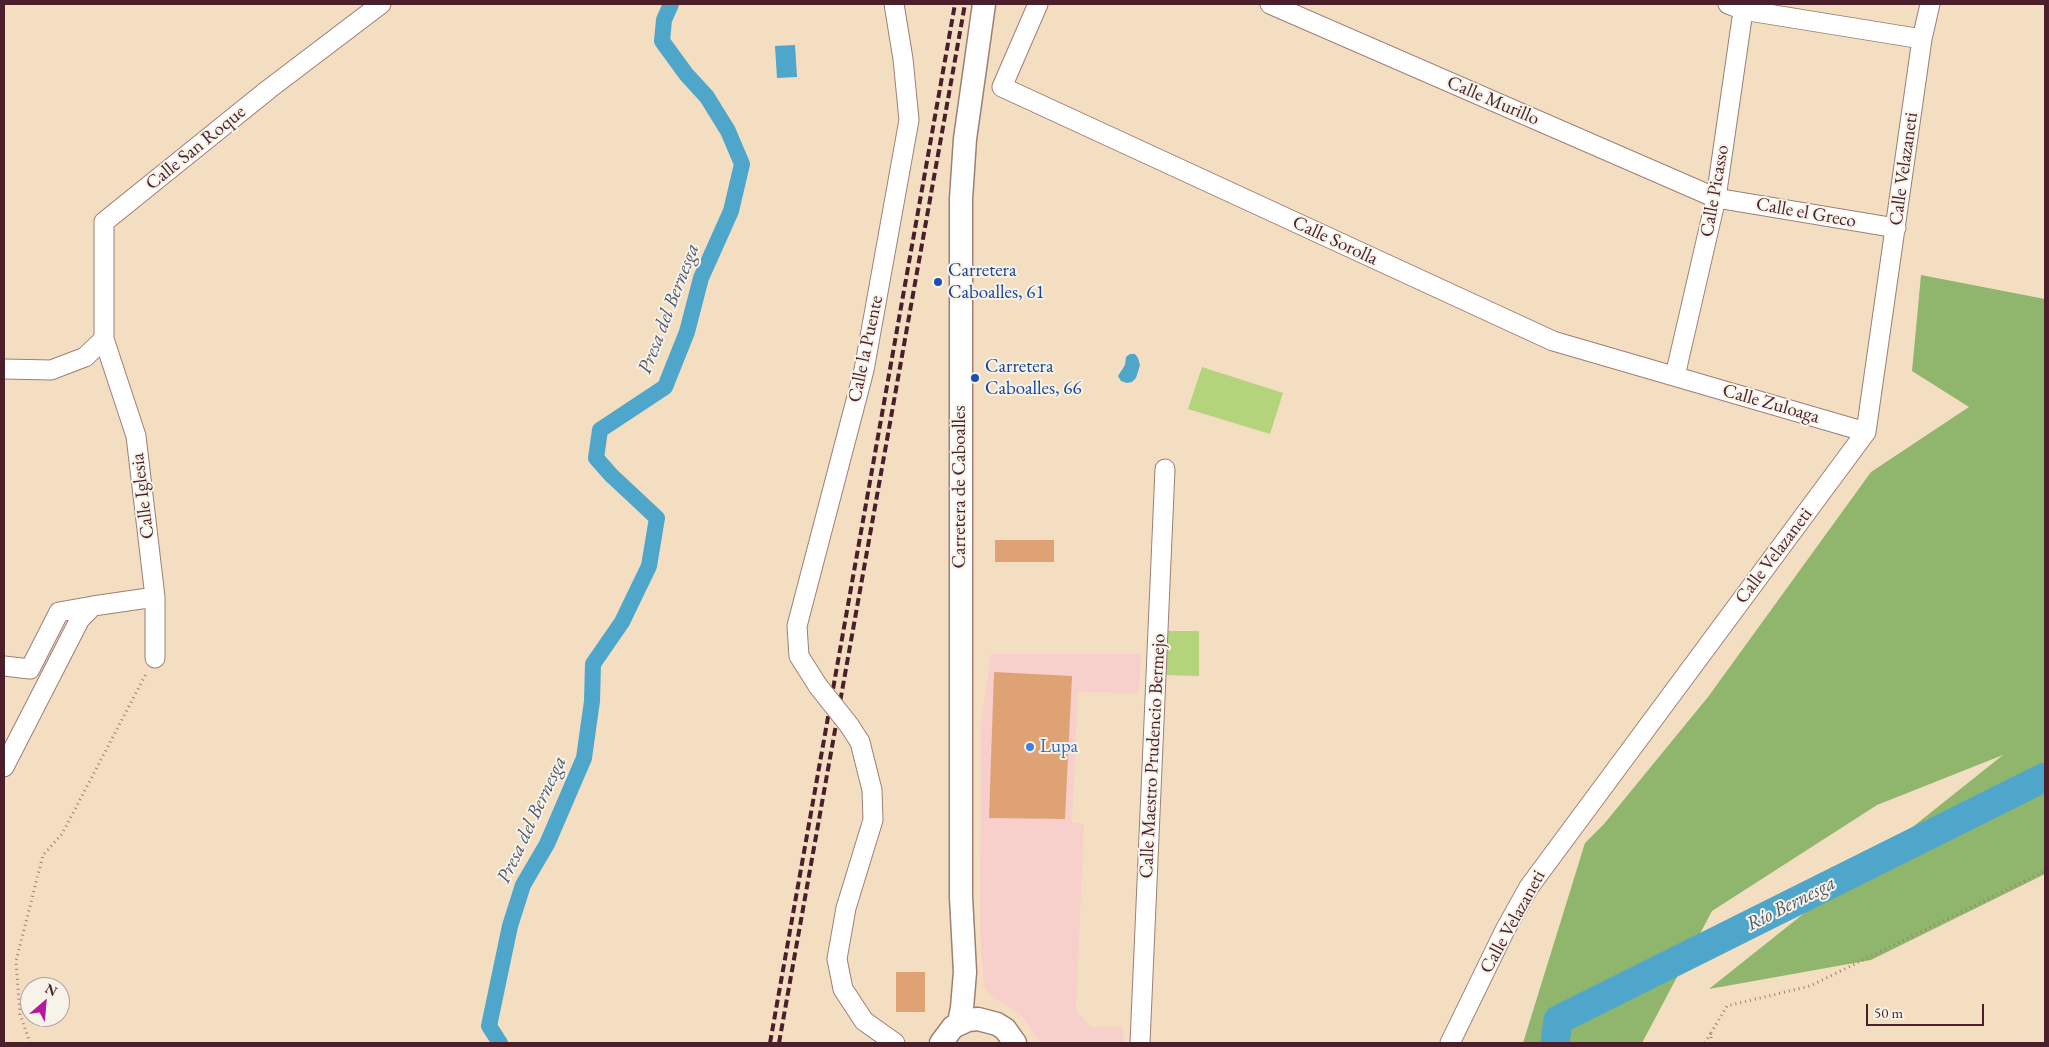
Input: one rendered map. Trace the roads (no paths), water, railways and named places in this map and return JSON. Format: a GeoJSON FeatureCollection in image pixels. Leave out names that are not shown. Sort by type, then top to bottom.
{"type":"FeatureCollection","features":[{"type":"Feature","properties":{"kind":"main road","name":"Carretera de Caboalles"},"geometry":{"type":"LineString","coordinates":[[959,1023],[965,972],[961,897],[961,199],[965,139],[984,8]]}},
{"type":"Feature","properties":{"kind":"main road","name":"Carretera de Caboalles"},"geometry":{"type":"LineString","coordinates":[[965,972],[977,1002],[997,1024],[1005,1029],[1015,1043]]}},
{"type":"Feature","properties":{"kind":"main road"},"geometry":{"type":"LineString","coordinates":[[938,1042],[959,1023],[978,1019],[997,1024]]}},
{"type":"Feature","properties":{"kind":"street","name":"Calle San Roque"},"geometry":{"type":"LineString","coordinates":[[104,339],[104,222],[269,88],[381,4]]}},
{"type":"Feature","properties":{"kind":"street","name":"Calle la Puente"},"geometry":{"type":"LineString","coordinates":[[894,4],[903,59],[909,120],[864,370],[797,626],[799,656],[818,686],[849,724],[860,742],[872,790],[873,820],[846,908],[838,959],[843,988],[864,1021],[897,1042]]}},
{"type":"Feature","properties":{"kind":"street","name":"Calle Sorolla"},"geometry":{"type":"LineString","coordinates":[[1038,4],[1002,87],[1553,341],[1675,376]]}},
{"type":"Feature","properties":{"kind":"street","name":"Calle Murillo"},"geometry":{"type":"LineString","coordinates":[[1270,4],[1716,198]]}},
{"type":"Feature","properties":{"kind":"street","name":"Calle Velazaneti"},"geometry":{"type":"LineString","coordinates":[[1450,1043],[1505,930],[1529,887],[1866,432],[1922,39],[1930,4]]}},
{"type":"Feature","properties":{"kind":"street"},"geometry":{"type":"LineString","coordinates":[[1739,6],[1922,39]]}},
{"type":"Feature","properties":{"kind":"street","name":"Calle Picasso"},"geometry":{"type":"LineString","coordinates":[[1675,376],[1716,198],[1739,6]]}},
{"type":"Feature","properties":{"kind":"street","name":"Calle el Greco"},"geometry":{"type":"LineString","coordinates":[[1716,198],[1896,228]]}},
{"type":"Feature","properties":{"kind":"street"},"geometry":{"type":"LineString","coordinates":[[4,369],[51,370],[85,357],[104,339]]}},
{"type":"Feature","properties":{"kind":"street","name":"Calle Iglesia"},"geometry":{"type":"LineString","coordinates":[[104,339],[136,436],[155,597],[155,658]]}},
{"type":"Feature","properties":{"kind":"street","name":"Calle Zuloaga"},"geometry":{"type":"LineString","coordinates":[[1675,376],[1866,432]]}},
{"type":"Feature","properties":{"kind":"street","name":"Calle Maestro Prudencio Bermejo"},"geometry":{"type":"LineString","coordinates":[[1140,1043],[1165,469]]}},
{"type":"Feature","properties":{"kind":"street"},"geometry":{"type":"LineString","coordinates":[[30,669],[59,612],[155,597]]}},
{"type":"Feature","properties":{"kind":"street"},"geometry":{"type":"LineString","coordinates":[[4,767],[80,619],[93,606]]}},
{"type":"Feature","properties":{"kind":"street"},"geometry":{"type":"LineString","coordinates":[[4,666],[30,669],[49,678]]}},
{"type":"Feature","properties":{"kind":"water"},"geometry":{"type":"Polygon","coordinates":[[[795,45],[797,77],[777,78],[775,46],[795,45]]]}},
{"type":"Feature","properties":{"kind":"water"},"geometry":{"type":"Polygon","coordinates":[[[1130,354],[1135,354],[1140,365],[1136,378],[1132,382],[1127,383],[1121,381],[1118,376],[1125,365],[1126,357],[1130,354]]]}},
{"type":"Feature","properties":{"kind":"waterway","name":"Presa del Bernesga"},"geometry":{"type":"LineString","coordinates":[[500,1043],[489,1026],[510,926],[523,885],[547,844],[584,758],[592,701],[593,664],[622,622],[649,566],[657,518],[611,475],[596,458],[600,430],[665,387],[687,332],[701,278],[731,211],[742,164],[728,131],[707,97],[686,74],[662,41],[664,20],[671,4]]}},
{"type":"Feature","properties":{"kind":"waterway","name":"Río Bernesga"},"geometry":{"type":"LineString","coordinates":[[1555,1043],[1558,1020],[2045,777]]}},
{"type":"Feature","properties":{"kind":"railway"},"geometry":{"type":"LineString","coordinates":[[770,1043],[955,4]]}},
{"type":"Feature","properties":{"kind":"railway"},"geometry":{"type":"LineString","coordinates":[[779,1043],[965,4]]}},
{"type":"Feature","properties":{"kind":"place","name":"Carretera Caboalles, 61"},"geometry":{"type":"Point","coordinates":[938,282]}},
{"type":"Feature","properties":{"kind":"place","name":"Carretera Caboalles, 66"},"geometry":{"type":"Point","coordinates":[975,378]}},
{"type":"Feature","properties":{"kind":"place","name":"Lupa"},"geometry":{"type":"Point","coordinates":[1030,747]}}]}
